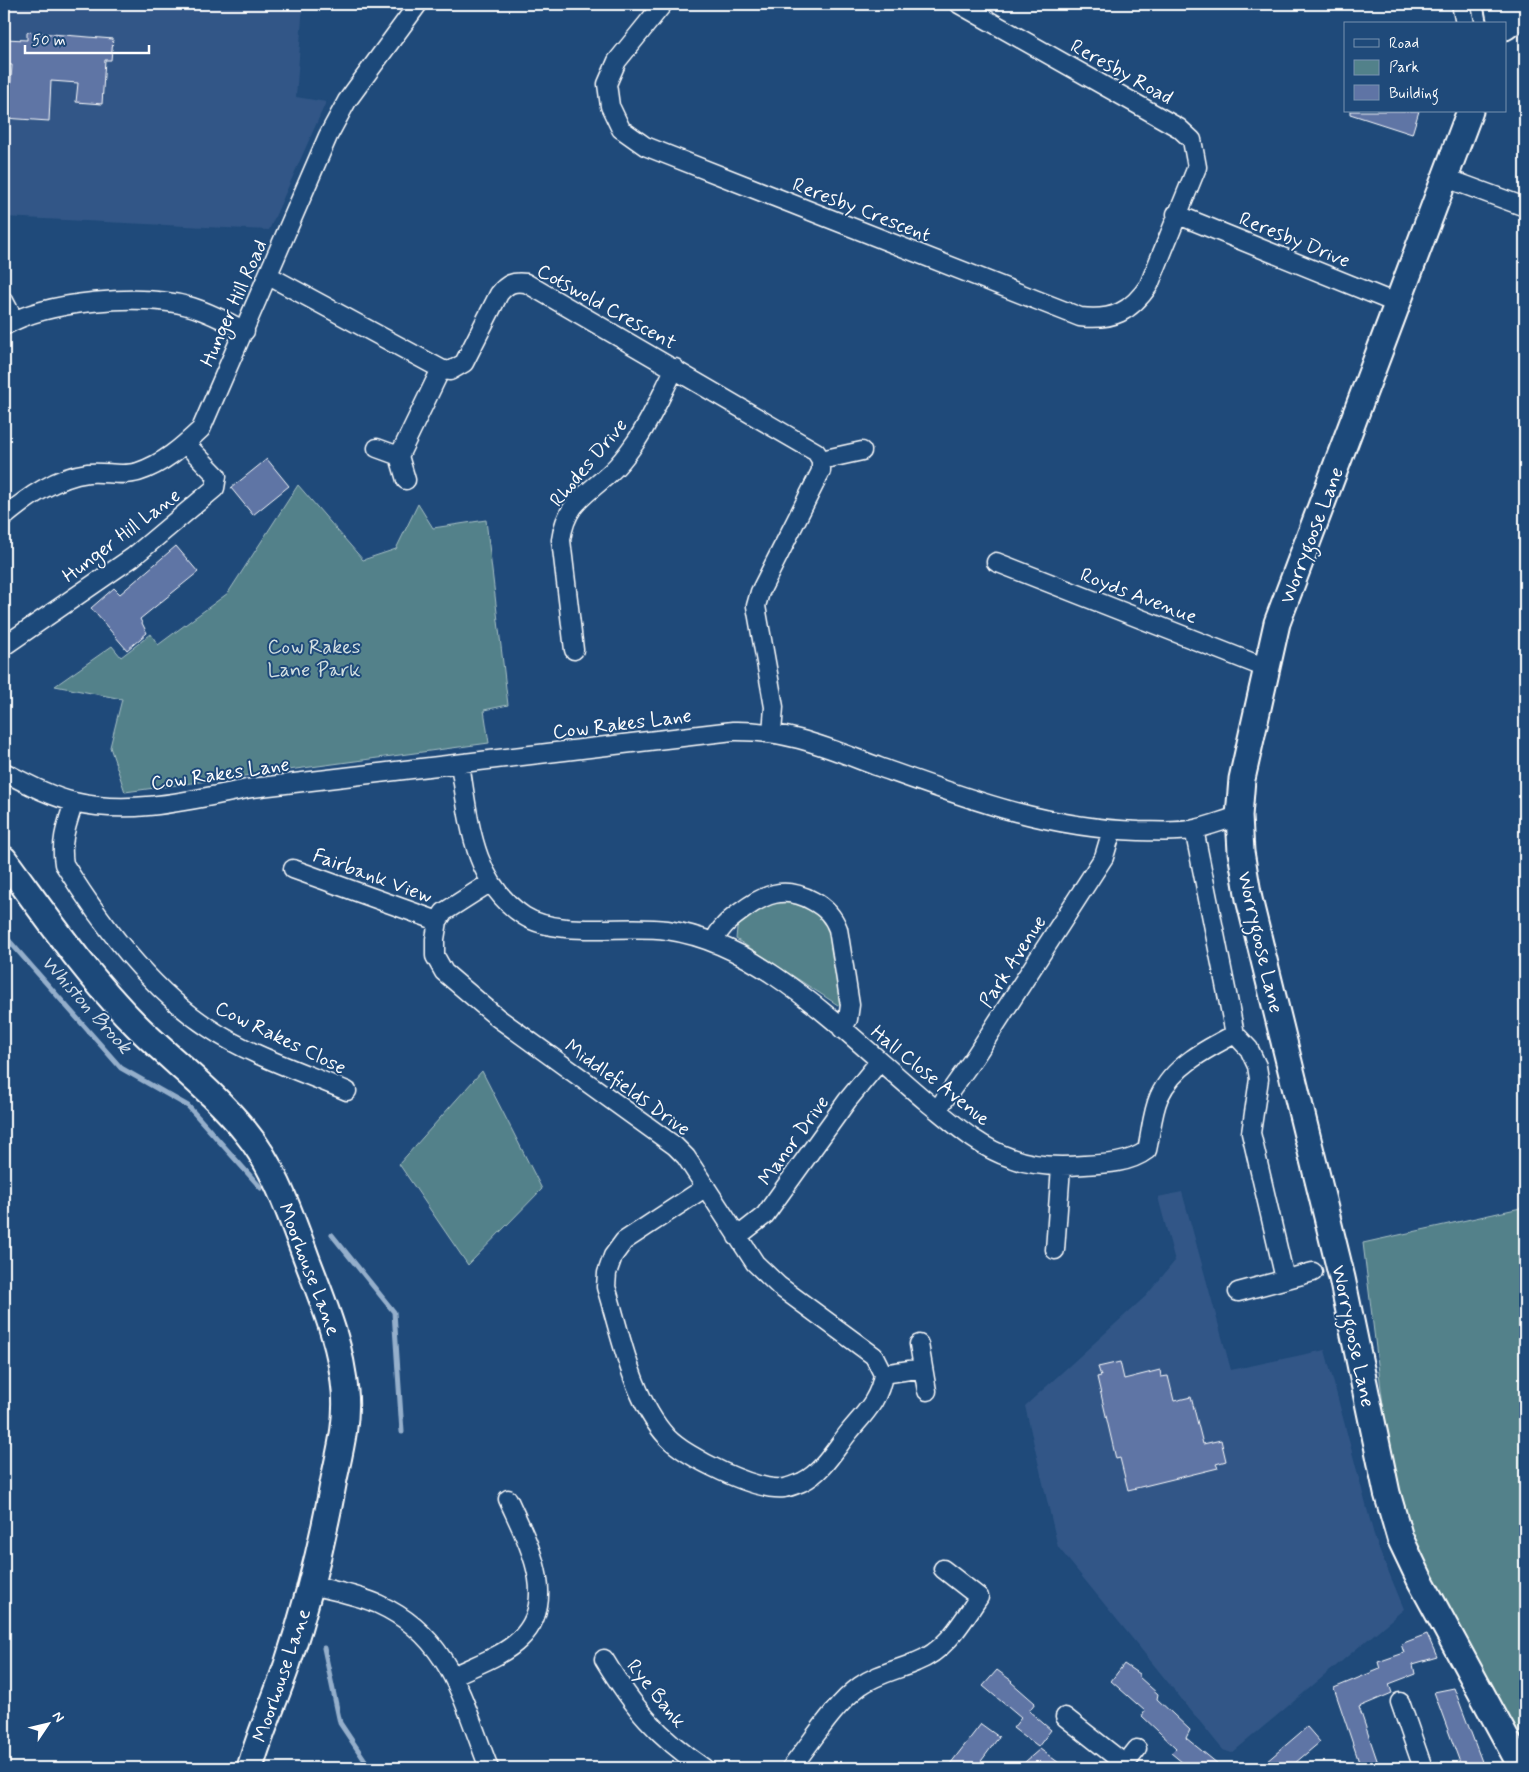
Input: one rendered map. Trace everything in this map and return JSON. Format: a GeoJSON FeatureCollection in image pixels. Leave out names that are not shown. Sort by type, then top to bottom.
{"type":"FeatureCollection","features":[{"type":"Feature","properties":{"kind":"main road"},"geometry":{"type":"LineString","coordinates":[[1497,4],[1501,22]]}},
{"type":"Feature","properties":{"kind":"main road"},"geometry":{"type":"LineString","coordinates":[[1506,26],[1525,12]]}},
{"type":"Feature","properties":{"kind":"main road","name":"Worrygoose Lane"},"geometry":{"type":"LineString","coordinates":[[1470,112],[1301,557],[1278,624],[1266,668],[1242,779],[1239,816],[1241,852],[1249,899],[1342,1278],[1390,1502],[1400,1538],[1420,1580],[1522,1768]]}},
{"type":"Feature","properties":{"kind":"main road","name":"Moorhouse Lane"},"geometry":{"type":"LineString","coordinates":[[4,859],[88,974],[137,1027],[222,1106],[246,1131],[268,1166],[287,1205],[336,1335],[346,1393],[344,1423],[312,1585],[286,1668],[260,1733],[250,1768]]}},
{"type":"Feature","properties":{"kind":"street","name":"Hunger Hill Road"},"geometry":{"type":"LineString","coordinates":[[4,517],[20,504],[61,480],[88,473],[136,472],[160,462],[186,444],[201,429],[332,129],[347,101],[418,4]]}},
{"type":"Feature","properties":{"kind":"street","name":"Reresby Crescent"},"geometry":{"type":"LineString","coordinates":[[663,4],[617,61],[607,84],[610,106],[621,129],[645,146],[1080,317],[1098,319],[1119,314],[1138,301],[1149,285],[1176,214]]}},
{"type":"Feature","properties":{"kind":"street","name":"Reresby Road"},"geometry":{"type":"LineString","coordinates":[[959,4],[1180,128],[1192,140],[1196,153],[1197,167],[1176,214]]}},
{"type":"Feature","properties":{"kind":"street"},"geometry":{"type":"LineString","coordinates":[[1461,4],[1466,22]]}},
{"type":"Feature","properties":{"kind":"street"},"geometry":{"type":"LineString","coordinates":[[1446,178],[1525,207]]}},
{"type":"Feature","properties":{"kind":"street","name":"Reresby Drive"},"geometry":{"type":"LineString","coordinates":[[1176,214],[1398,304]]}},
{"type":"Feature","properties":{"kind":"street"},"geometry":{"type":"LineString","coordinates":[[269,276],[441,369],[399,456],[406,480]]}},
{"type":"Feature","properties":{"kind":"street","name":"Cotswold Crescent"},"geometry":{"type":"LineString","coordinates":[[441,369],[450,371],[464,363],[499,294],[506,285],[515,282],[526,283],[807,445],[816,452],[821,460]]}},
{"type":"Feature","properties":{"kind":"street"},"geometry":{"type":"LineString","coordinates":[[4,302],[9,323],[38,311],[78,304],[132,301],[186,305],[202,310],[245,331]]}},
{"type":"Feature","properties":{"kind":"street","name":"Rhodes Drive"},"geometry":{"type":"LineString","coordinates":[[574,650],[561,540],[563,525],[568,512],[579,499],[612,472],[635,444],[675,368]]}},
{"type":"Feature","properties":{"kind":"street","name":"Hunger Hill Lane"},"geometry":{"type":"LineString","coordinates":[[4,646],[133,557],[215,488],[217,476],[186,444]]}},
{"type":"Feature","properties":{"kind":"street"},"geometry":{"type":"LineString","coordinates":[[377,448],[399,456]]}},
{"type":"Feature","properties":{"kind":"street"},"geometry":{"type":"LineString","coordinates":[[772,733],[774,707],[756,606],[760,592],[821,470],[821,460],[862,451]]}},
{"type":"Feature","properties":{"kind":"street","name":"Royds Avenue"},"geometry":{"type":"LineString","coordinates":[[996,562],[1266,668]]}},
{"type":"Feature","properties":{"kind":"street","name":"Cow Rakes Lane"},"geometry":{"type":"LineString","coordinates":[[4,772],[57,797],[74,802],[124,807],[180,802],[252,788],[733,731],[793,736],[985,805],[1030,818],[1112,830],[1169,832],[1194,829],[1239,816]]}},
{"type":"Feature","properties":{"kind":"street","name":"Hall Close Avenue"},"geometry":{"type":"LineString","coordinates":[[460,764],[471,837],[479,861],[491,882],[504,899],[524,916],[547,926],[666,930],[714,941],[741,954],[777,977],[842,1029],[959,1129],[1002,1155],[1030,1163],[1061,1167],[1103,1164],[1138,1157],[1147,1150],[1159,1097],[1175,1075],[1194,1056],[1235,1034]]}},
{"type":"Feature","properties":{"kind":"street","name":"Cow Rakes Close"},"geometry":{"type":"LineString","coordinates":[[74,802],[63,834],[64,864],[124,948],[175,1002],[209,1028],[236,1043],[347,1091]]}},
{"type":"Feature","properties":{"kind":"street"},"geometry":{"type":"LineString","coordinates":[[1194,829],[1235,1034],[1248,1050],[1257,1066],[1259,1079],[1251,1133],[1285,1279]]}},
{"type":"Feature","properties":{"kind":"street","name":"Park Avenue"},"geometry":{"type":"LineString","coordinates":[[936,1110],[974,1058],[1104,857],[1112,830]]}},
{"type":"Feature","properties":{"kind":"street","name":"Fairbank View"},"geometry":{"type":"LineString","coordinates":[[293,869],[438,921]]}},
{"type":"Feature","properties":{"kind":"street"},"geometry":{"type":"LineString","coordinates":[[438,921],[444,912],[491,882]]}},
{"type":"Feature","properties":{"kind":"street"},"geometry":{"type":"LineString","coordinates":[[714,941],[724,924],[768,895],[795,892],[820,905],[834,918],[838,929],[850,1005],[848,1019],[842,1029]]}},
{"type":"Feature","properties":{"kind":"street","name":"Middlefields Drive"},"geometry":{"type":"LineString","coordinates":[[438,921],[435,956],[444,972],[498,1018],[675,1146],[686,1157],[755,1263],[779,1286],[874,1356],[883,1374]]}},
{"type":"Feature","properties":{"kind":"street","name":"Manor Drive"},"geometry":{"type":"LineString","coordinates":[[738,1237],[765,1216],[847,1101],[879,1062]]}},
{"type":"Feature","properties":{"kind":"street"},"geometry":{"type":"LineString","coordinates":[[1055,1250],[1061,1167]]}},
{"type":"Feature","properties":{"kind":"street"},"geometry":{"type":"LineString","coordinates":[[706,1187],[624,1241],[613,1256],[607,1272],[606,1286],[641,1397],[653,1419],[668,1438],[710,1466],[760,1485],[784,1488],[804,1481],[819,1469],[877,1398],[883,1374],[923,1368]]}},
{"type":"Feature","properties":{"kind":"street"},"geometry":{"type":"LineString","coordinates":[[1238,1292],[1313,1272]]}},
{"type":"Feature","properties":{"kind":"street"},"geometry":{"type":"LineString","coordinates":[[919,1344],[927,1391]]}},
{"type":"Feature","properties":{"kind":"street"},"geometry":{"type":"LineString","coordinates":[[453,1676],[506,1649],[521,1638],[533,1622],[538,1604],[536,1563],[508,1499]]}},
{"type":"Feature","properties":{"kind":"street"},"geometry":{"type":"LineString","coordinates":[[791,1768],[844,1701],[860,1686],[882,1674],[918,1662],[939,1649],[958,1629],[979,1597],[943,1569]]}},
{"type":"Feature","properties":{"kind":"street"},"geometry":{"type":"LineString","coordinates":[[312,1585],[376,1604],[400,1616],[419,1629],[441,1653],[453,1676],[489,1768]]}},
{"type":"Feature","properties":{"kind":"street","name":"Rye Bank"},"geometry":{"type":"LineString","coordinates":[[604,1659],[622,1690],[656,1730],[704,1768]]}},
{"type":"Feature","properties":{"kind":"street"},"geometry":{"type":"LineString","coordinates":[[1400,1702],[1423,1768]]}},
{"type":"Feature","properties":{"kind":"street"},"geometry":{"type":"LineString","coordinates":[[1065,1717],[1124,1766],[1137,1750]]}},
{"type":"Feature","properties":{"kind":"shaded area"},"geometry":{"type":"Polygon","coordinates":[[[4,4],[303,4],[296,97],[326,102],[269,230],[4,217],[4,4]]]}},
{"type":"Feature","properties":{"kind":"shaded area"},"geometry":{"type":"Polygon","coordinates":[[[1182,1192],[1231,1370],[1325,1350],[1375,1539],[1404,1609],[1232,1753],[1223,1750],[1058,1547],[1025,1406],[1146,1296],[1175,1261],[1158,1197],[1182,1192]]]}},
{"type":"Feature","properties":{"kind":"green space","name":"Cow Rakes Lane Park"},"geometry":{"type":"Polygon","coordinates":[[[298,485],[363,560],[396,549],[418,504],[433,528],[486,520],[508,705],[484,710],[489,743],[125,792],[110,747],[122,699],[55,686],[112,646],[121,657],[151,634],[158,645],[228,593],[298,485]]]}},
{"type":"Feature","properties":{"kind":"green space"},"geometry":{"type":"Polygon","coordinates":[[[795,899],[821,914],[831,929],[844,1009],[736,939],[737,928],[757,910],[769,904],[795,899]]]}},
{"type":"Feature","properties":{"kind":"green space"},"geometry":{"type":"Polygon","coordinates":[[[482,1071],[542,1189],[468,1265],[399,1164],[482,1071]]]}},
{"type":"Feature","properties":{"kind":"green space"},"geometry":{"type":"Polygon","coordinates":[[[1525,1207],[1525,1753],[1414,1544],[1393,1486],[1363,1243],[1525,1207]]]}},
{"type":"Feature","properties":{"kind":"building"},"geometry":{"type":"Polygon","coordinates":[[[27,32],[113,39],[111,60],[105,60],[102,104],[76,102],[78,83],[51,81],[49,121],[4,118],[4,93],[10,94],[12,65],[4,64],[4,39],[27,40],[27,32]]]}},
{"type":"Feature","properties":{"kind":"building"},"geometry":{"type":"Polygon","coordinates":[[[1350,112],[1419,112],[1412,134],[1350,114],[1350,112]]]}},
{"type":"Feature","properties":{"kind":"building"},"geometry":{"type":"Polygon","coordinates":[[[267,459],[289,486],[253,515],[231,488],[267,459]]]}},
{"type":"Feature","properties":{"kind":"building"},"geometry":{"type":"Polygon","coordinates":[[[176,546],[198,572],[140,619],[147,633],[127,650],[91,608],[114,588],[120,594],[176,546]]]}},
{"type":"Feature","properties":{"kind":"building"},"geometry":{"type":"Polygon","coordinates":[[[1120,1362],[1124,1379],[1160,1370],[1161,1377],[1168,1376],[1174,1401],[1191,1397],[1203,1444],[1221,1440],[1226,1461],[1216,1464],[1218,1468],[1128,1490],[1120,1458],[1116,1459],[1097,1377],[1101,1376],[1098,1367],[1120,1362]]]}},
{"type":"Feature","properties":{"kind":"building"},"geometry":{"type":"Polygon","coordinates":[[[1427,1634],[1437,1657],[1413,1664],[1415,1674],[1389,1684],[1392,1693],[1359,1707],[1378,1763],[1361,1768],[1334,1688],[1380,1669],[1378,1662],[1404,1653],[1401,1644],[1427,1634]]]}},
{"type":"Feature","properties":{"kind":"building"},"geometry":{"type":"Polygon","coordinates":[[[1124,1664],[1139,1674],[1139,1677],[1158,1694],[1157,1699],[1190,1730],[1186,1738],[1223,1768],[1189,1768],[1171,1753],[1176,1748],[1142,1716],[1145,1711],[1111,1681],[1124,1664]]]}},
{"type":"Feature","properties":{"kind":"building"},"geometry":{"type":"Polygon","coordinates":[[[997,1670],[1012,1681],[1035,1703],[1029,1711],[1051,1730],[1038,1747],[1013,1728],[1021,1718],[983,1686],[997,1670]]]}},
{"type":"Feature","properties":{"kind":"building"},"geometry":{"type":"Polygon","coordinates":[[[1454,1688],[1484,1768],[1462,1768],[1434,1692],[1454,1688]]]}},
{"type":"Feature","properties":{"kind":"building"},"geometry":{"type":"Polygon","coordinates":[[[981,1724],[999,1737],[976,1768],[947,1768],[981,1724]]]}},
{"type":"Feature","properties":{"kind":"building"},"geometry":{"type":"Polygon","coordinates":[[[1307,1727],[1320,1742],[1289,1768],[1259,1768],[1307,1727]]]}},
{"type":"Feature","properties":{"kind":"building"},"geometry":{"type":"Polygon","coordinates":[[[1040,1749],[1066,1768],[1018,1768],[1040,1749]]]}},
{"type":"Feature","properties":{"kind":"waterway","name":"Whiston Brook"},"geometry":{"type":"LineString","coordinates":[[4,935],[121,1068],[188,1106],[261,1188]]}},
{"type":"Feature","properties":{"kind":"waterway","name":"Whiston Brook"},"geometry":{"type":"LineString","coordinates":[[332,1235],[394,1312],[402,1432]]}},
{"type":"Feature","properties":{"kind":"waterway","name":"Whiston Brook"},"geometry":{"type":"LineString","coordinates":[[324,1648],[340,1723],[370,1768]]}}]}
